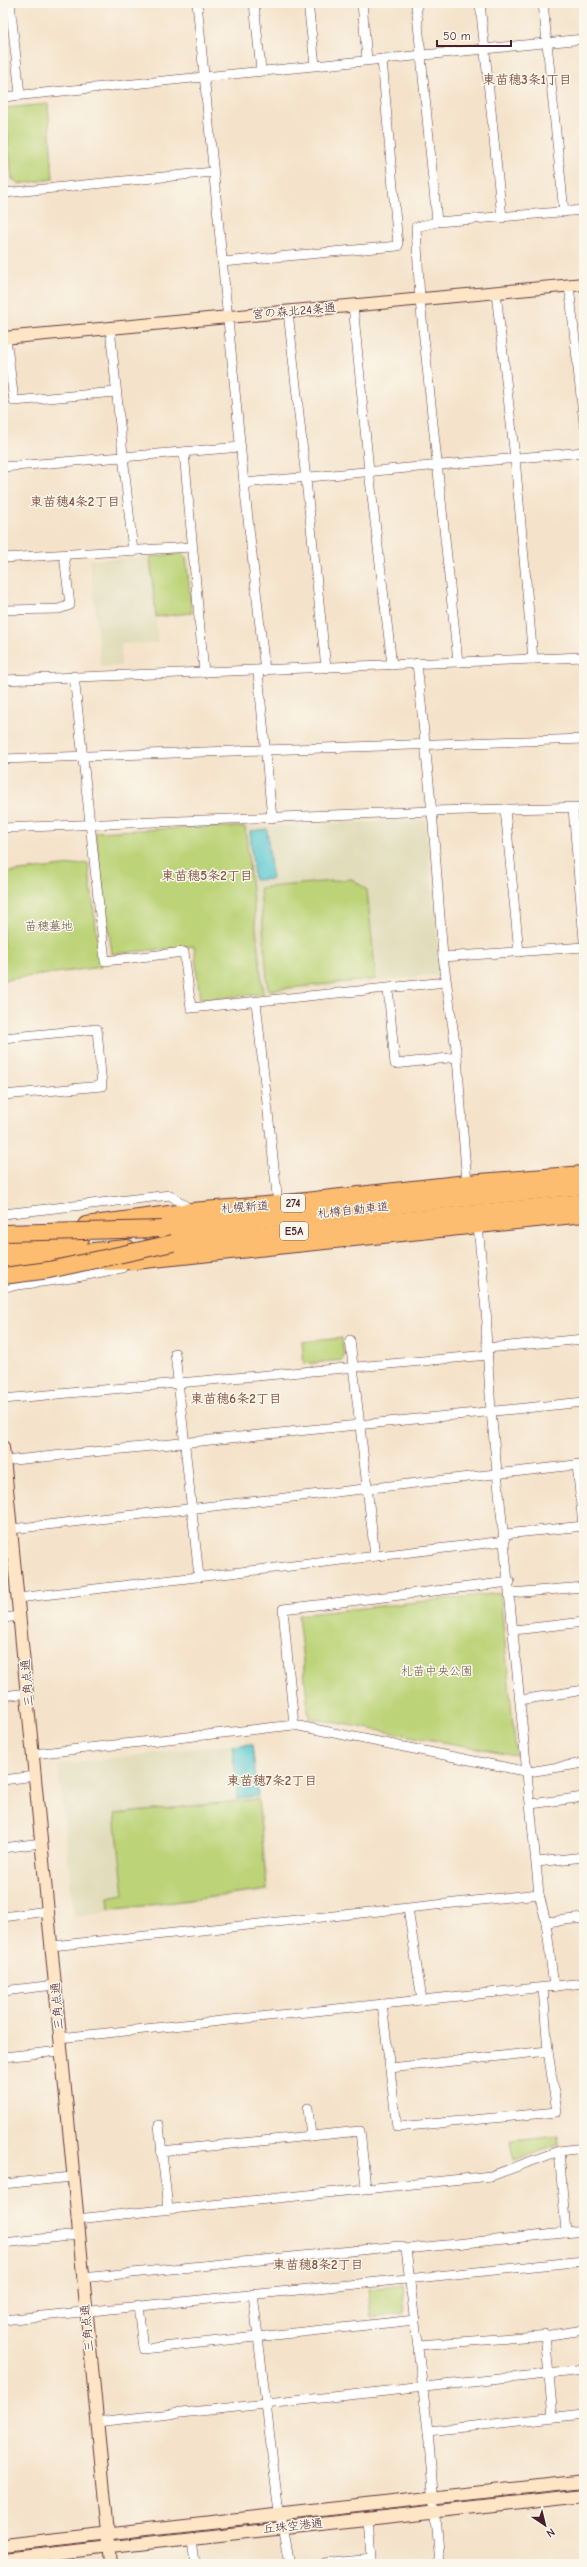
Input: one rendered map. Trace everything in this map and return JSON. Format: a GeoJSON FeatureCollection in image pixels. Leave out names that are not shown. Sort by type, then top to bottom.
{"type":"FeatureCollection","features":[{"type":"Feature","properties":{"kind":"highway","name":"札幌新道"},"geometry":{"type":"LineString","coordinates":[[3,1236],[192,1211],[278,1204],[467,1183],[584,1174]]}},
{"type":"Feature","properties":{"kind":"highway","name":"札樽自動車道"},"geometry":{"type":"LineString","coordinates":[[3,1245],[584,1186]]}},
{"type":"Feature","properties":{"kind":"highway","name":"札樽自動車道"},"geometry":{"type":"LineString","coordinates":[[3,1259],[584,1202]]}},
{"type":"Feature","properties":{"kind":"highway"},"geometry":{"type":"LineString","coordinates":[[3,1264],[135,1261],[584,1214]]}},
{"type":"Feature","properties":{"kind":"highway"},"geometry":{"type":"LineString","coordinates":[[3,1233],[162,1230]]}},
{"type":"Feature","properties":{"kind":"highway"},"geometry":{"type":"LineString","coordinates":[[3,1276],[49,1270],[173,1243]]}},
{"type":"Feature","properties":{"kind":"street"},"geometry":{"type":"LineString","coordinates":[[10,3],[20,94]]}},
{"type":"Feature","properties":{"kind":"street"},"geometry":{"type":"LineString","coordinates":[[197,3],[262,671],[264,751],[272,818]]}},
{"type":"Feature","properties":{"kind":"street"},"geometry":{"type":"LineString","coordinates":[[254,3],[261,70]]}},
{"type":"Feature","properties":{"kind":"street"},"geometry":{"type":"LineString","coordinates":[[308,3],[315,65]]}},
{"type":"Feature","properties":{"kind":"street"},"geometry":{"type":"LineString","coordinates":[[362,3],[367,60]]}},
{"type":"Feature","properties":{"kind":"street"},"geometry":{"type":"LineString","coordinates":[[416,3],[437,222]]}},
{"type":"Feature","properties":{"kind":"street"},"geometry":{"type":"LineString","coordinates":[[480,3],[502,218]]}},
{"type":"Feature","properties":{"kind":"street"},"geometry":{"type":"LineString","coordinates":[[543,3],[564,212]]}},
{"type":"Feature","properties":{"kind":"street"},"geometry":{"type":"LineString","coordinates":[[3,97],[20,94],[584,39]]}},
{"type":"Feature","properties":{"kind":"street"},"geometry":{"type":"LineString","coordinates":[[222,262],[398,246],[382,59]]}},
{"type":"Feature","properties":{"kind":"street"},"geometry":{"type":"LineString","coordinates":[[3,187],[4,193],[213,172]]}},
{"type":"Feature","properties":{"kind":"street"},"geometry":{"type":"LineString","coordinates":[[458,662],[439,465],[420,300],[416,227],[437,222],[502,218],[584,210]]}},
{"type":"Feature","properties":{"kind":"street","name":"宮の森北24条通"},"geometry":{"type":"LineString","coordinates":[[4,338],[584,284]]}},
{"type":"Feature","properties":{"kind":"street"},"geometry":{"type":"LineString","coordinates":[[569,285],[584,424]]}},
{"type":"Feature","properties":{"kind":"street"},"geometry":{"type":"LineString","coordinates":[[496,293],[515,458],[533,659]]}},
{"type":"Feature","properties":{"kind":"street"},"geometry":{"type":"LineString","coordinates":[[352,305],[369,471],[392,665]]}},
{"type":"Feature","properties":{"kind":"street"},"geometry":{"type":"LineString","coordinates":[[288,311],[304,477],[326,668]]}},
{"type":"Feature","properties":{"kind":"street"},"geometry":{"type":"LineString","coordinates":[[110,328],[133,552]]}},
{"type":"Feature","properties":{"kind":"street"},"geometry":{"type":"LineString","coordinates":[[4,338],[14,401],[116,392]]}},
{"type":"Feature","properties":{"kind":"street"},"geometry":{"type":"LineString","coordinates":[[3,467],[241,447]]}},
{"type":"Feature","properties":{"kind":"street"},"geometry":{"type":"LineString","coordinates":[[184,452],[204,673]]}},
{"type":"Feature","properties":{"kind":"street"},"geometry":{"type":"LineString","coordinates":[[244,483],[584,452]]}},
{"type":"Feature","properties":{"kind":"street"},"geometry":{"type":"LineString","coordinates":[[3,558],[133,552],[192,547]]}},
{"type":"Feature","properties":{"kind":"street"},"geometry":{"type":"LineString","coordinates":[[3,610],[59,609],[70,605],[64,555]]}},
{"type":"Feature","properties":{"kind":"street"},"geometry":{"type":"LineString","coordinates":[[3,680],[74,676],[262,671],[584,657]]}},
{"type":"Feature","properties":{"kind":"street"},"geometry":{"type":"LineString","coordinates":[[417,664],[432,811],[443,957],[457,1057],[467,1183]]}},
{"type":"Feature","properties":{"kind":"street"},"geometry":{"type":"LineString","coordinates":[[74,676],[89,825],[105,960],[184,952],[191,1008],[446,982]]}},
{"type":"Feature","properties":{"kind":"street"},"geometry":{"type":"LineString","coordinates":[[3,759],[584,739]]}},
{"type":"Feature","properties":{"kind":"street"},"geometry":{"type":"LineString","coordinates":[[3,828],[432,811],[584,807]]}},
{"type":"Feature","properties":{"kind":"street"},"geometry":{"type":"LineString","coordinates":[[572,808],[584,940]]}},
{"type":"Feature","properties":{"kind":"street"},"geometry":{"type":"LineString","coordinates":[[505,809],[519,952]]}},
{"type":"Feature","properties":{"kind":"street"},"geometry":{"type":"LineString","coordinates":[[443,957],[584,947]]}},
{"type":"Feature","properties":{"kind":"street"},"geometry":{"type":"LineString","coordinates":[[388,989],[395,1064],[457,1057]]}},
{"type":"Feature","properties":{"kind":"street"},"geometry":{"type":"LineString","coordinates":[[256,1002],[278,1204]]}},
{"type":"Feature","properties":{"kind":"street"},"geometry":{"type":"LineString","coordinates":[[3,1038],[97,1029],[102,1086],[3,1095]]}},
{"type":"Feature","properties":{"kind":"street"},"geometry":{"type":"LineString","coordinates":[[3,1214],[170,1194],[192,1211]]}},
{"type":"Feature","properties":{"kind":"street"},"geometry":{"type":"LineString","coordinates":[[478,1225],[492,1410],[510,1582],[539,1894],[546,1922],[554,1987]]}},
{"type":"Feature","properties":{"kind":"street"},"geometry":{"type":"LineString","coordinates":[[3,1287],[72,1278],[187,1255]]}},
{"type":"Feature","properties":{"kind":"street"},"geometry":{"type":"LineString","coordinates":[[3,1400],[353,1366],[584,1339]]}},
{"type":"Feature","properties":{"kind":"street"},"geometry":{"type":"LineString","coordinates":[[350,1340],[375,1556]]}},
{"type":"Feature","properties":{"kind":"street"},"geometry":{"type":"LineString","coordinates":[[174,1353],[199,1577]]}},
{"type":"Feature","properties":{"kind":"street"},"geometry":{"type":"LineString","coordinates":[[4,1461],[492,1410],[584,1402]]}},
{"type":"Feature","properties":{"kind":"street","name":"三角点通"},"geometry":{"type":"LineString","coordinates":[[3,1447],[5,1488],[11,1529],[8,1554],[18,1598],[28,1693],[76,2219],[111,2564]]}},
{"type":"Feature","properties":{"kind":"street"},"geometry":{"type":"LineString","coordinates":[[11,1529],[581,1464],[583,1526],[375,1556],[18,1598]]}},
{"type":"Feature","properties":{"kind":"street"},"geometry":{"type":"LineString","coordinates":[[294,1725],[283,1609],[510,1582]]}},
{"type":"Feature","properties":{"kind":"street"},"geometry":{"type":"LineString","coordinates":[[511,1593],[584,1587]]}},
{"type":"Feature","properties":{"kind":"street"},"geometry":{"type":"LineString","coordinates":[[3,1618],[20,1616]]}},
{"type":"Feature","properties":{"kind":"street"},"geometry":{"type":"LineString","coordinates":[[514,1630],[584,1622]]}},
{"type":"Feature","properties":{"kind":"street"},"geometry":{"type":"LineString","coordinates":[[520,1700],[584,1690]]}},
{"type":"Feature","properties":{"kind":"street"},"geometry":{"type":"LineString","coordinates":[[3,1696],[28,1693]]}},
{"type":"Feature","properties":{"kind":"street"},"geometry":{"type":"LineString","coordinates":[[33,1754],[294,1725],[528,1772],[584,1763]]}},
{"type":"Feature","properties":{"kind":"street"},"geometry":{"type":"LineString","coordinates":[[3,1780],[35,1776]]}},
{"type":"Feature","properties":{"kind":"street"},"geometry":{"type":"LineString","coordinates":[[531,1804],[584,1797]]}},
{"type":"Feature","properties":{"kind":"street"},"geometry":{"type":"LineString","coordinates":[[3,1848],[41,1843]]}},
{"type":"Feature","properties":{"kind":"street"},"geometry":{"type":"LineString","coordinates":[[536,1862],[584,1857]]}},
{"type":"Feature","properties":{"kind":"street"},"geometry":{"type":"LineString","coordinates":[[52,1946],[539,1894]]}},
{"type":"Feature","properties":{"kind":"street"},"geometry":{"type":"LineString","coordinates":[[408,1909],[422,2000]]}},
{"type":"Feature","properties":{"kind":"street"},"geometry":{"type":"LineString","coordinates":[[3,1917],[47,1911]]}},
{"type":"Feature","properties":{"kind":"street"},"geometry":{"type":"LineString","coordinates":[[546,1922],[584,1918]]}},
{"type":"Feature","properties":{"kind":"street"},"geometry":{"type":"LineString","coordinates":[[59,2038],[584,1983]]}},
{"type":"Feature","properties":{"kind":"street"},"geometry":{"type":"LineString","coordinates":[[3,1991],[55,1985]]}},
{"type":"Feature","properties":{"kind":"street"},"geometry":{"type":"LineString","coordinates":[[382,2004],[397,2127],[557,2112],[548,2051],[543,1988]]}},
{"type":"Feature","properties":{"kind":"street"},"geometry":{"type":"LineString","coordinates":[[3,2057],[60,2051]]}},
{"type":"Feature","properties":{"kind":"street"},"geometry":{"type":"LineString","coordinates":[[390,2068],[548,2051]]}},
{"type":"Feature","properties":{"kind":"street"},"geometry":{"type":"LineString","coordinates":[[308,2108],[311,2136]]}},
{"type":"Feature","properties":{"kind":"street"},"geometry":{"type":"LineString","coordinates":[[159,2125],[168,2209]]}},
{"type":"Feature","properties":{"kind":"street"},"geometry":{"type":"LineString","coordinates":[[162,2151],[360,2131],[366,2188]]}},
{"type":"Feature","properties":{"kind":"street"},"geometry":{"type":"LineString","coordinates":[[76,2219],[491,2176],[559,2151],[584,2148]]}},
{"type":"Feature","properties":{"kind":"street"},"geometry":{"type":"LineString","coordinates":[[559,2151],[566,2233]]}},
{"type":"Feature","properties":{"kind":"street"},"geometry":{"type":"LineString","coordinates":[[3,2184],[72,2176]]}},
{"type":"Feature","properties":{"kind":"street"},"geometry":{"type":"LineString","coordinates":[[82,2278],[400,2246],[406,2249],[584,2232]]}},
{"type":"Feature","properties":{"kind":"street"},"geometry":{"type":"LineString","coordinates":[[3,2243],[78,2234]]}},
{"type":"Feature","properties":{"kind":"street"},"geometry":{"type":"LineString","coordinates":[[406,2249],[428,2431],[436,2511],[439,2564]]}},
{"type":"Feature","properties":{"kind":"street"},"geometry":{"type":"LineString","coordinates":[[3,2320],[138,2305],[584,2261]]}},
{"type":"Feature","properties":{"kind":"street"},"geometry":{"type":"LineString","coordinates":[[253,2294],[280,2515],[289,2564]]}},
{"type":"Feature","properties":{"kind":"street"},"geometry":{"type":"LineString","coordinates":[[138,2305],[143,2349],[415,2320]]}},
{"type":"Feature","properties":{"kind":"street"},"geometry":{"type":"LineString","coordinates":[[418,2345],[584,2330]]}},
{"type":"Feature","properties":{"kind":"street"},"geometry":{"type":"LineString","coordinates":[[545,2334],[553,2417]]}},
{"type":"Feature","properties":{"kind":"street"},"geometry":{"type":"LineString","coordinates":[[96,2422],[584,2370]]}},
{"type":"Feature","properties":{"kind":"street"},"geometry":{"type":"LineString","coordinates":[[428,2431],[584,2414]]}},
{"type":"Feature","properties":{"kind":"street","name":"丘珠空港通"},"geometry":{"type":"LineString","coordinates":[[3,2545],[584,2482]]}},
{"type":"Feature","properties":{"kind":"street","name":"丘珠空港通"},"geometry":{"type":"LineString","coordinates":[[3,2559],[584,2495]]}},
{"type":"Feature","properties":{"kind":"street"},"geometry":{"type":"LineString","coordinates":[[324,2564],[371,2559],[368,2518]]}},
{"type":"Feature","properties":{"kind":"street"},"geometry":{"type":"LineString","coordinates":[[192,2538],[195,2564]]}},
{"type":"Feature","properties":{"kind":"shaded area"},"geometry":{"type":"Polygon","coordinates":[[[150,557],[158,643],[121,644],[121,666],[101,667],[90,560],[150,557]]]}},
{"type":"Feature","properties":{"kind":"shaded area"},"geometry":{"type":"Polygon","coordinates":[[[425,820],[441,974],[263,994],[245,827],[425,820]]]}},
{"type":"Feature","properties":{"kind":"shaded area"},"geometry":{"type":"Polygon","coordinates":[[[253,1741],[270,1892],[74,1917],[58,1765],[253,1741]]]}},
{"type":"Feature","properties":{"kind":"green space"},"geometry":{"type":"Polygon","coordinates":[[[48,104],[53,179],[20,184],[12,179],[5,108],[48,104]]]}},
{"type":"Feature","properties":{"kind":"green space"},"geometry":{"type":"Polygon","coordinates":[[[182,553],[186,557],[192,613],[156,617],[150,557],[182,553]]]}},
{"type":"Feature","properties":{"kind":"green space"},"geometry":{"type":"Polygon","coordinates":[[[199,827],[245,827],[263,994],[200,1000],[194,946],[112,954],[95,832],[199,827]]]}},
{"type":"Feature","properties":{"kind":"green space","name":"苗穂墓地"},"geometry":{"type":"Polygon","coordinates":[[[88,863],[101,967],[3,980],[3,873],[88,863]]]}},
{"type":"Feature","properties":{"kind":"green space"},"geometry":{"type":"Polygon","coordinates":[[[352,879],[367,890],[376,979],[268,990],[260,888],[352,879]]]}},
{"type":"Feature","properties":{"kind":"green space"},"geometry":{"type":"Polygon","coordinates":[[[342,1338],[344,1357],[342,1360],[304,1364],[302,1342],[342,1338]]]}},
{"type":"Feature","properties":{"kind":"green space","name":"札苗中央公園"},"geometry":{"type":"Polygon","coordinates":[[[500,1593],[516,1755],[309,1718],[298,1615],[500,1593]]]}},
{"type":"Feature","properties":{"kind":"green space"},"geometry":{"type":"Polygon","coordinates":[[[258,1799],[267,1890],[109,1910],[108,1897],[124,1894],[115,1814],[258,1799]]]}},
{"type":"Feature","properties":{"kind":"green space"},"geometry":{"type":"Polygon","coordinates":[[[559,2135],[559,2145],[514,2160],[511,2140],[559,2135]]]}},
{"type":"Feature","properties":{"kind":"green space"},"geometry":{"type":"Polygon","coordinates":[[[402,2285],[405,2313],[371,2318],[368,2289],[402,2285]]]}},
{"type":"Feature","properties":{"kind":"water"},"geometry":{"type":"Polygon","coordinates":[[[267,829],[272,879],[254,880],[250,831],[267,829]]]}},
{"type":"Feature","properties":{"kind":"water"},"geometry":{"type":"Polygon","coordinates":[[[252,1744],[258,1796],[238,1798],[232,1746],[252,1744]]]}},
{"type":"Feature","properties":{"kind":"district","name":"東苗穂3条1丁目"},"geometry":{"type":"Point","coordinates":[527,79]}},
{"type":"Feature","properties":{"kind":"district","name":"東苗穂4条2丁目"},"geometry":{"type":"Point","coordinates":[75,501]}},
{"type":"Feature","properties":{"kind":"district","name":"東苗穂5条2丁目"},"geometry":{"type":"Point","coordinates":[207,875]}},
{"type":"Feature","properties":{"kind":"district","name":"東苗穂6条2丁目"},"geometry":{"type":"Point","coordinates":[236,1398]}},
{"type":"Feature","properties":{"kind":"district","name":"東苗穂7条2丁目"},"geometry":{"type":"Point","coordinates":[272,1780]}},
{"type":"Feature","properties":{"kind":"district","name":"東苗穂8条2丁目"},"geometry":{"type":"Point","coordinates":[318,2264]}}]}
